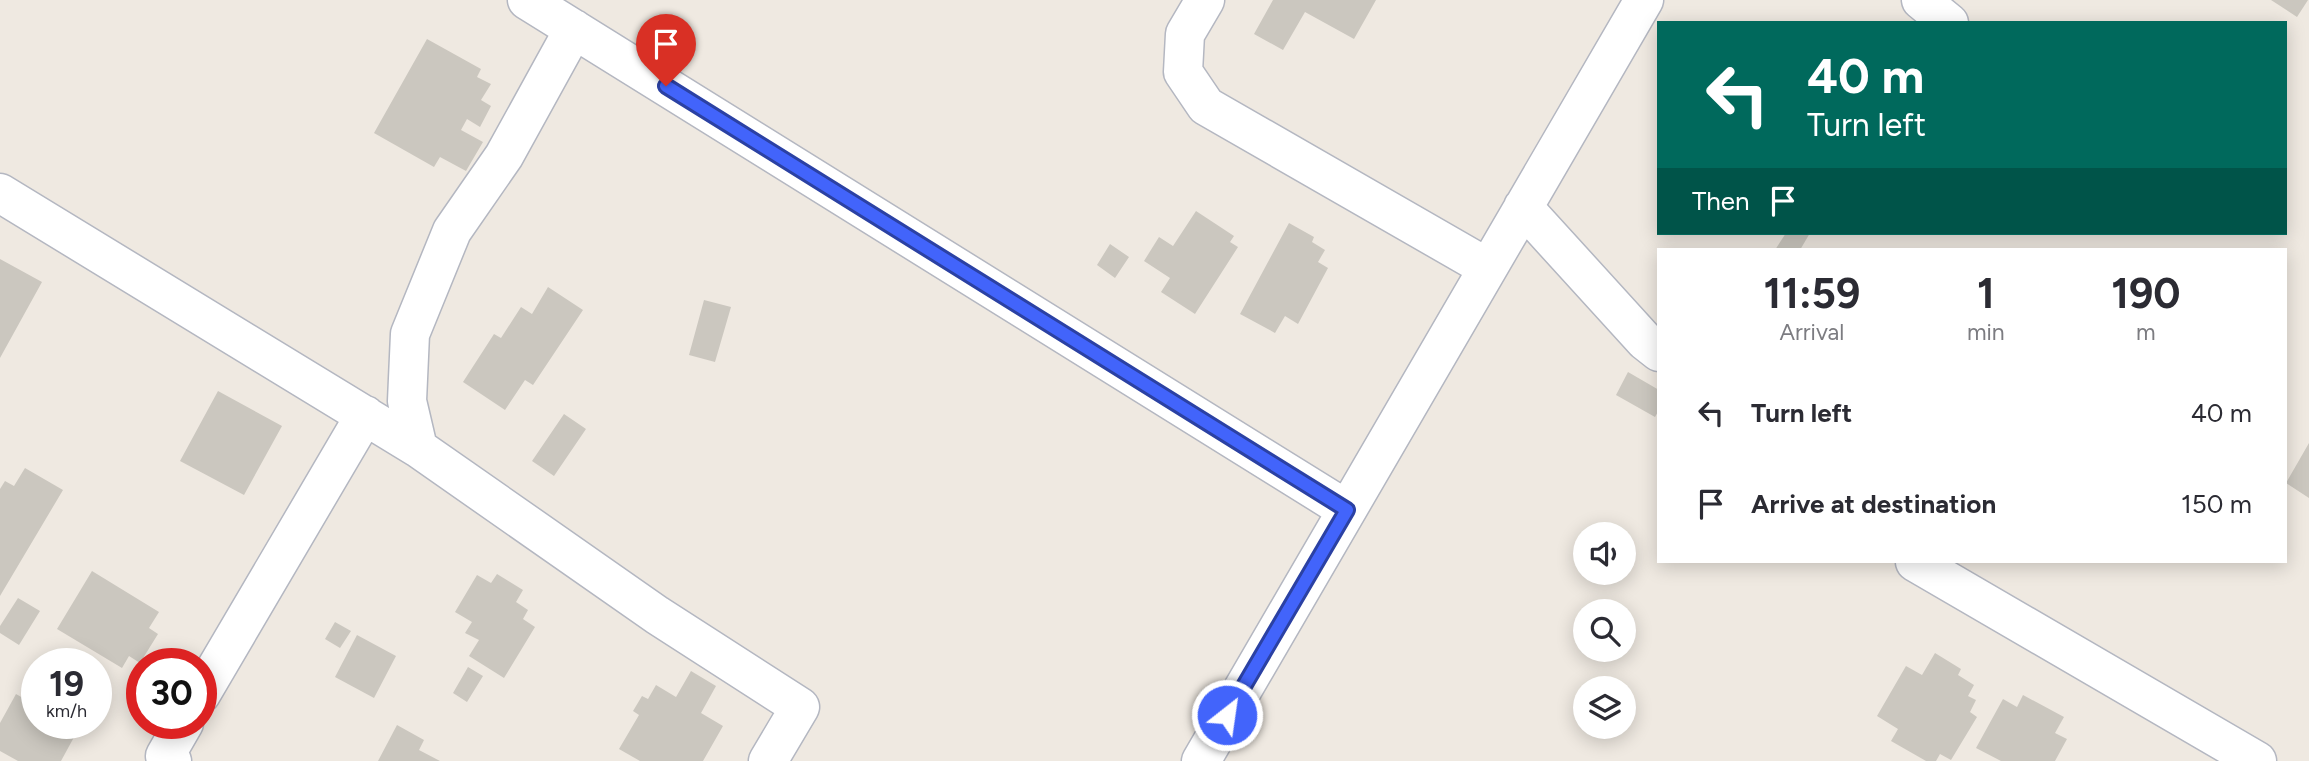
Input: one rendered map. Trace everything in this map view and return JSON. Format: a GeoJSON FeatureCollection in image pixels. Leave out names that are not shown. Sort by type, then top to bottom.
{"type":"FeatureCollection","features":[{"type":"Feature","properties":{"kind":"street"},"geometry":{"type":"LineString","coordinates":[[527,0],[1347,510]]}},
{"type":"Feature","properties":{"kind":"street"},"geometry":{"type":"LineString","coordinates":[[1205,0],[1185,34],[1183,72],[1206,106],[1488,268]]}},
{"type":"Feature","properties":{"kind":"street"},"geometry":{"type":"LineString","coordinates":[[1201,761],[1644,0]]}},
{"type":"Feature","properties":{"kind":"street"},"geometry":{"type":"LineString","coordinates":[[1921,0],[1947,21]]}},
{"type":"Feature","properties":{"kind":"street"},"geometry":{"type":"LineString","coordinates":[[418,448],[407,401],[410,334],[452,231],[504,156],[574,29]]}},
{"type":"Feature","properties":{"kind":"street"},"geometry":{"type":"LineString","coordinates":[[0,193],[418,448],[657,615],[800,707],[768,761]]}},
{"type":"Feature","properties":{"kind":"street"},"geometry":{"type":"LineString","coordinates":[[1523,208],[1645,341],[1657,350]]}},
{"type":"Feature","properties":{"kind":"street"},"geometry":{"type":"LineString","coordinates":[[217,667],[365,415]]}},
{"type":"Feature","properties":{"kind":"street"},"geometry":{"type":"LineString","coordinates":[[1916,563],[2258,761]]}},
{"type":"Feature","properties":{"kind":"street"},"geometry":{"type":"LineString","coordinates":[[172,761],[165,756],[175,739]]}},
{"type":"Feature","properties":{"kind":"building"},"geometry":{"type":"Polygon","coordinates":[[[1273,0],[1376,0],[1354,39],[1305,12],[1283,50],[1254,34],[1273,0]]]}},
{"type":"Feature","properties":{"kind":"building"},"geometry":{"type":"Polygon","coordinates":[[[2271,0],[2308,0],[2297,17],[2271,0]]]}},
{"type":"Feature","properties":{"kind":"building"},"geometry":{"type":"Polygon","coordinates":[[[427,39],[481,69],[477,77],[491,84],[481,100],[491,106],[480,127],[467,119],[461,130],[483,142],[466,171],[440,157],[434,167],[374,133],[427,39]]]}},
{"type":"Feature","properties":{"kind":"building"},"geometry":{"type":"Polygon","coordinates":[[[1196,211],[1234,236],[1230,242],[1238,247],[1195,314],[1161,292],[1170,278],[1144,261],[1159,237],[1173,246],[1196,211]]]}},
{"type":"Feature","properties":{"kind":"building"},"geometry":{"type":"Polygon","coordinates":[[[1289,223],[1314,237],[1312,242],[1325,250],[1318,262],[1328,268],[1298,324],[1285,316],[1275,333],[1240,314],[1289,223]]]}},
{"type":"Feature","properties":{"kind":"building"},"geometry":{"type":"Polygon","coordinates":[[[1785,235],[1809,235],[1801,248],[1776,248],[1785,235]]]}},
{"type":"Feature","properties":{"kind":"building"},"geometry":{"type":"Polygon","coordinates":[[[1110,244],[1129,257],[1115,278],[1097,265],[1110,244]]]}},
{"type":"Feature","properties":{"kind":"building"},"geometry":{"type":"Polygon","coordinates":[[[0,259],[42,282],[0,358],[0,259]]]}},
{"type":"Feature","properties":{"kind":"building"},"geometry":{"type":"Polygon","coordinates":[[[548,287],[583,310],[533,385],[525,380],[505,410],[463,382],[494,334],[501,338],[521,307],[532,314],[548,287]]]}},
{"type":"Feature","properties":{"kind":"building"},"geometry":{"type":"Polygon","coordinates":[[[704,300],[731,307],[715,362],[689,355],[704,300]]]}},
{"type":"Feature","properties":{"kind":"building"},"geometry":{"type":"Polygon","coordinates":[[[1628,372],[1657,389],[1657,414],[1655,417],[1616,395],[1628,372]]]}},
{"type":"Feature","properties":{"kind":"building"},"geometry":{"type":"Polygon","coordinates":[[[218,391],[282,426],[244,495],[180,461],[218,391]]]}},
{"type":"Feature","properties":{"kind":"building"},"geometry":{"type":"Polygon","coordinates":[[[564,414],[586,429],[554,476],[532,461],[564,414]]]}},
{"type":"Feature","properties":{"kind":"building"},"geometry":{"type":"Polygon","coordinates":[[[2309,443],[2309,498],[2287,481],[2309,443]]]}},
{"type":"Feature","properties":{"kind":"building"},"geometry":{"type":"Polygon","coordinates":[[[25,468],[63,490],[0,596],[0,489],[5,481],[14,486],[25,468]]]}},
{"type":"Feature","properties":{"kind":"building"},"geometry":{"type":"Polygon","coordinates":[[[92,571],[159,612],[149,628],[158,634],[149,648],[126,648],[126,661],[122,668],[112,662],[112,648],[89,648],[57,629],[92,571]]]}},
{"type":"Feature","properties":{"kind":"building"},"geometry":{"type":"Polygon","coordinates":[[[497,574],[523,590],[516,602],[528,610],[523,619],[535,627],[504,678],[469,656],[479,640],[465,633],[472,622],[455,612],[477,575],[491,583],[497,574]]]}},
{"type":"Feature","properties":{"kind":"building"},"geometry":{"type":"Polygon","coordinates":[[[18,598],[40,611],[19,645],[0,633],[0,626],[18,598]]]}},
{"type":"Feature","properties":{"kind":"building"},"geometry":{"type":"Polygon","coordinates":[[[335,622],[351,631],[340,648],[325,639],[335,622]]]}},
{"type":"Feature","properties":{"kind":"building"},"geometry":{"type":"Polygon","coordinates":[[[357,635],[396,656],[374,698],[335,677],[357,635]]]}},
{"type":"Feature","properties":{"kind":"building"},"geometry":{"type":"Polygon","coordinates":[[[1935,653],[1961,669],[1958,675],[1974,685],[1968,696],[1976,700],[1970,712],[1977,717],[1951,760],[1940,754],[1936,761],[1926,761],[1891,741],[1898,729],[1877,716],[1906,666],[1922,675],[1935,653]]]}},
{"type":"Feature","properties":{"kind":"building"},"geometry":{"type":"Polygon","coordinates":[[[468,667],[483,676],[467,702],[453,693],[468,667]]]}},
{"type":"Feature","properties":{"kind":"building"},"geometry":{"type":"Polygon","coordinates":[[[691,671],[716,686],[701,713],[723,726],[703,761],[640,761],[619,749],[639,715],[633,711],[642,696],[648,699],[656,685],[676,697],[691,671]]]}},
{"type":"Feature","properties":{"kind":"building"},"geometry":{"type":"Polygon","coordinates":[[[16,694],[21,697],[21,739],[73,739],[61,761],[18,761],[0,751],[0,723],[16,694]]]}},
{"type":"Feature","properties":{"kind":"building"},"geometry":{"type":"Polygon","coordinates":[[[2023,695],[2064,717],[2055,733],[2067,739],[2055,761],[2001,761],[1976,748],[2003,699],[2017,707],[2023,695]]]}},
{"type":"Feature","properties":{"kind":"building"},"geometry":{"type":"Polygon","coordinates":[[[397,725],[424,740],[419,750],[440,761],[378,761],[397,725]]]}},
{"type":"Feature","properties":{"kind":"route"},"geometry":{"type":"LineString","coordinates":[[666,86],[1347,510],[1227,715]]}}]}
